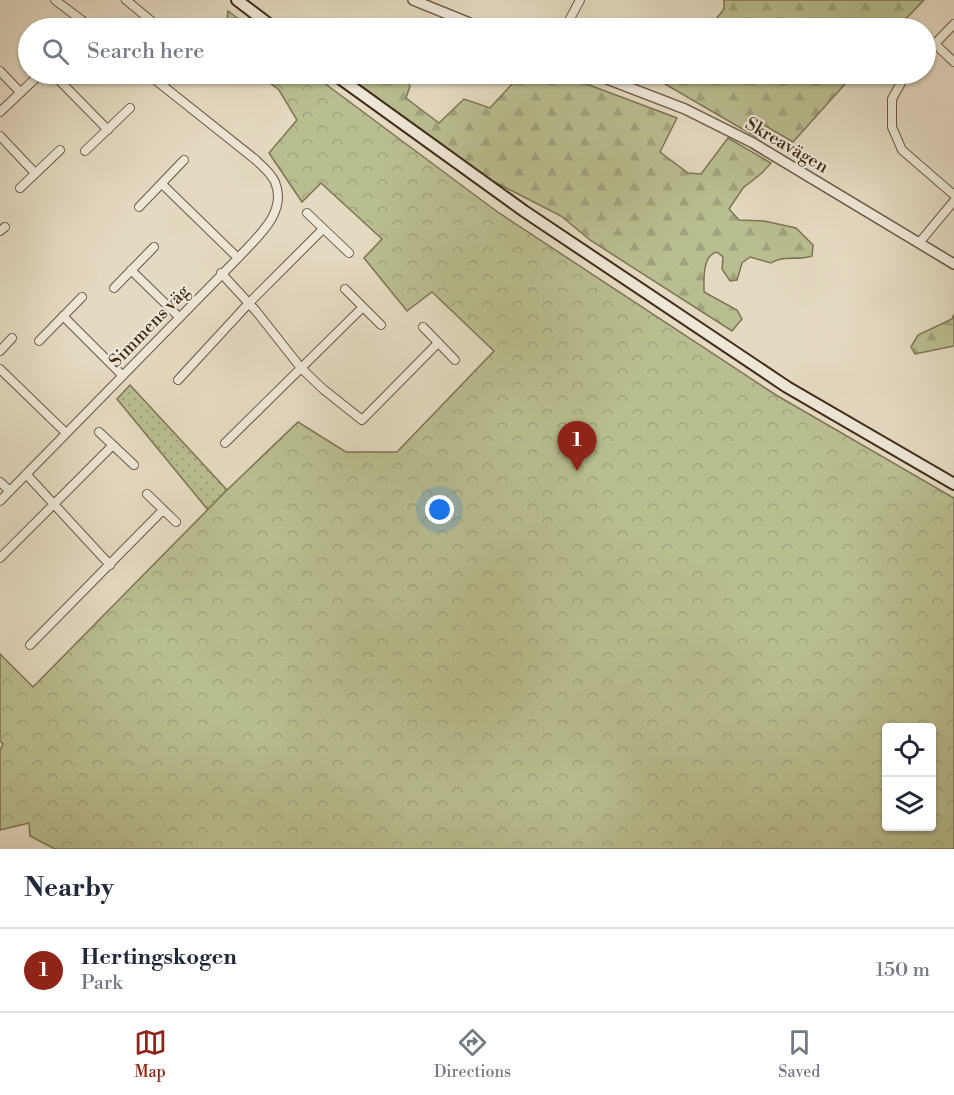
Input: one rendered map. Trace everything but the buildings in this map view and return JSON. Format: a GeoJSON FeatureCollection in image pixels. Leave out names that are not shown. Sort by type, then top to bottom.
{"type":"FeatureCollection","features":[{"type":"Feature","properties":{"kind":"main road"},"geometry":{"type":"LineString","coordinates":[[237,0],[261,18]]}},
{"type":"Feature","properties":{"kind":"main road"},"geometry":{"type":"LineString","coordinates":[[348,84],[524,211],[758,367],[954,484]]}},
{"type":"Feature","properties":{"kind":"street"},"geometry":{"type":"LineString","coordinates":[[55,0],[77,18]]}},
{"type":"Feature","properties":{"kind":"street"},"geometry":{"type":"LineString","coordinates":[[126,0],[148,18]]}},
{"type":"Feature","properties":{"kind":"street"},"geometry":{"type":"LineString","coordinates":[[413,0],[457,18]]}},
{"type":"Feature","properties":{"kind":"street"},"geometry":{"type":"LineString","coordinates":[[570,18],[580,0]]}},
{"type":"Feature","properties":{"kind":"street"},"geometry":{"type":"LineString","coordinates":[[936,42],[954,24]]}},
{"type":"Feature","properties":{"kind":"street"},"geometry":{"type":"LineString","coordinates":[[936,46],[954,62]]}},
{"type":"Feature","properties":{"kind":"street"},"geometry":{"type":"LineString","coordinates":[[0,71],[20,92]]}},
{"type":"Feature","properties":{"kind":"street"},"geometry":{"type":"LineString","coordinates":[[0,112],[29,84]]}},
{"type":"Feature","properties":{"kind":"street"},"geometry":{"type":"LineString","coordinates":[[63,84],[108,130]]}},
{"type":"Feature","properties":{"kind":"street","name":"Simmens väg"},"geometry":{"type":"LineString","coordinates":[[0,501],[238,258],[273,218],[277,206],[275,182],[270,174],[256,160],[161,84]]}},
{"type":"Feature","properties":{"kind":"street","name":"Skreavägen"},"geometry":{"type":"LineString","coordinates":[[620,84],[685,109],[753,143],[954,264]]}},
{"type":"Feature","properties":{"kind":"street"},"geometry":{"type":"LineString","coordinates":[[900,84],[892,99],[892,127],[902,150],[954,195]]}},
{"type":"Feature","properties":{"kind":"street"},"geometry":{"type":"LineString","coordinates":[[85,151],[130,108]]}},
{"type":"Feature","properties":{"kind":"street"},"geometry":{"type":"LineString","coordinates":[[0,136],[35,173]]}},
{"type":"Feature","properties":{"kind":"street"},"geometry":{"type":"LineString","coordinates":[[20,188],[60,150]]}},
{"type":"Feature","properties":{"kind":"street"},"geometry":{"type":"LineString","coordinates":[[139,207],[184,160]]}},
{"type":"Feature","properties":{"kind":"street"},"geometry":{"type":"LineString","coordinates":[[162,184],[238,258]]}},
{"type":"Feature","properties":{"kind":"street"},"geometry":{"type":"LineString","coordinates":[[919,243],[954,201]]}},
{"type":"Feature","properties":{"kind":"street"},"geometry":{"type":"LineString","coordinates":[[307,213],[349,252]]}},
{"type":"Feature","properties":{"kind":"street"},"geometry":{"type":"LineString","coordinates":[[177,380],[323,229]]}},
{"type":"Feature","properties":{"kind":"street"},"geometry":{"type":"LineString","coordinates":[[114,288],[154,247]]}},
{"type":"Feature","properties":{"kind":"street"},"geometry":{"type":"LineString","coordinates":[[132,270],[179,317]]}},
{"type":"Feature","properties":{"kind":"street"},"geometry":{"type":"LineString","coordinates":[[221,273],[249,303],[301,368],[362,420],[438,343]]}},
{"type":"Feature","properties":{"kind":"street"},"geometry":{"type":"LineString","coordinates":[[345,289],[381,325]]}},
{"type":"Feature","properties":{"kind":"street"},"geometry":{"type":"LineString","coordinates":[[39,341],[82,297]]}},
{"type":"Feature","properties":{"kind":"street"},"geometry":{"type":"LineString","coordinates":[[225,443],[363,308]]}},
{"type":"Feature","properties":{"kind":"street"},"geometry":{"type":"LineString","coordinates":[[63,316],[122,375]]}},
{"type":"Feature","properties":{"kind":"street"},"geometry":{"type":"LineString","coordinates":[[423,327],[455,360]]}},
{"type":"Feature","properties":{"kind":"street"},"geometry":{"type":"LineString","coordinates":[[0,351],[12,338]]}},
{"type":"Feature","properties":{"kind":"street"},"geometry":{"type":"LineString","coordinates":[[0,369],[66,433]]}},
{"type":"Feature","properties":{"kind":"street"},"geometry":{"type":"LineString","coordinates":[[99,432],[134,465]]}},
{"type":"Feature","properties":{"kind":"street"},"geometry":{"type":"LineString","coordinates":[[0,558],[113,445]]}},
{"type":"Feature","properties":{"kind":"street"},"geometry":{"type":"LineString","coordinates":[[26,474],[110,565]]}},
{"type":"Feature","properties":{"kind":"street"},"geometry":{"type":"LineString","coordinates":[[0,482],[10,491]]}},
{"type":"Feature","properties":{"kind":"street"},"geometry":{"type":"LineString","coordinates":[[147,494],[176,522]]}},
{"type":"Feature","properties":{"kind":"street"},"geometry":{"type":"LineString","coordinates":[[30,645],[163,510]]}},
{"type":"Feature","properties":{"kind":"green space"},"geometry":{"type":"Polygon","coordinates":[[[724,0],[924,0],[907,18],[717,18],[724,9],[724,0]]]}},
{"type":"Feature","properties":{"kind":"green space"},"geometry":{"type":"Polygon","coordinates":[[[228,11],[237,18],[227,18],[228,11]]]}},
{"type":"Feature","properties":{"kind":"green space"},"geometry":{"type":"Polygon","coordinates":[[[271,84],[325,84],[499,213],[776,395],[954,498],[954,849],[55,849],[30,836],[29,823],[0,830],[0,751],[3,744],[0,741],[0,654],[33,687],[227,490],[298,422],[346,452],[397,452],[494,351],[432,292],[407,311],[364,258],[382,239],[321,183],[302,202],[269,153],[297,120],[279,90],[271,84]]]}},
{"type":"Feature","properties":{"kind":"green space"},"geometry":{"type":"Polygon","coordinates":[[[358,84],[409,84],[406,98],[439,123],[464,99],[490,108],[512,84],[587,84],[677,118],[660,152],[688,173],[701,174],[728,138],[771,163],[743,188],[729,209],[739,220],[764,221],[796,228],[813,245],[812,256],[780,259],[771,263],[750,257],[742,263],[737,280],[730,281],[722,269],[723,257],[717,252],[712,254],[706,263],[704,292],[737,310],[742,319],[732,331],[590,240],[561,216],[487,178],[358,84]]]}},
{"type":"Feature","properties":{"kind":"green space"},"geometry":{"type":"Polygon","coordinates":[[[665,84],[845,84],[793,142],[764,125],[756,137],[665,84]]]}},
{"type":"Feature","properties":{"kind":"green space"},"geometry":{"type":"Polygon","coordinates":[[[954,314],[954,346],[915,354],[911,347],[918,335],[952,319],[954,314]]]}},
{"type":"Feature","properties":{"kind":"green space"},"geometry":{"type":"Polygon","coordinates":[[[130,385],[227,490],[208,510],[117,399],[130,385]]]}},
{"type":"Feature","properties":{"kind":"place","name":"Hertingskogen"},"geometry":{"type":"Point","coordinates":[577,471]}}]}
